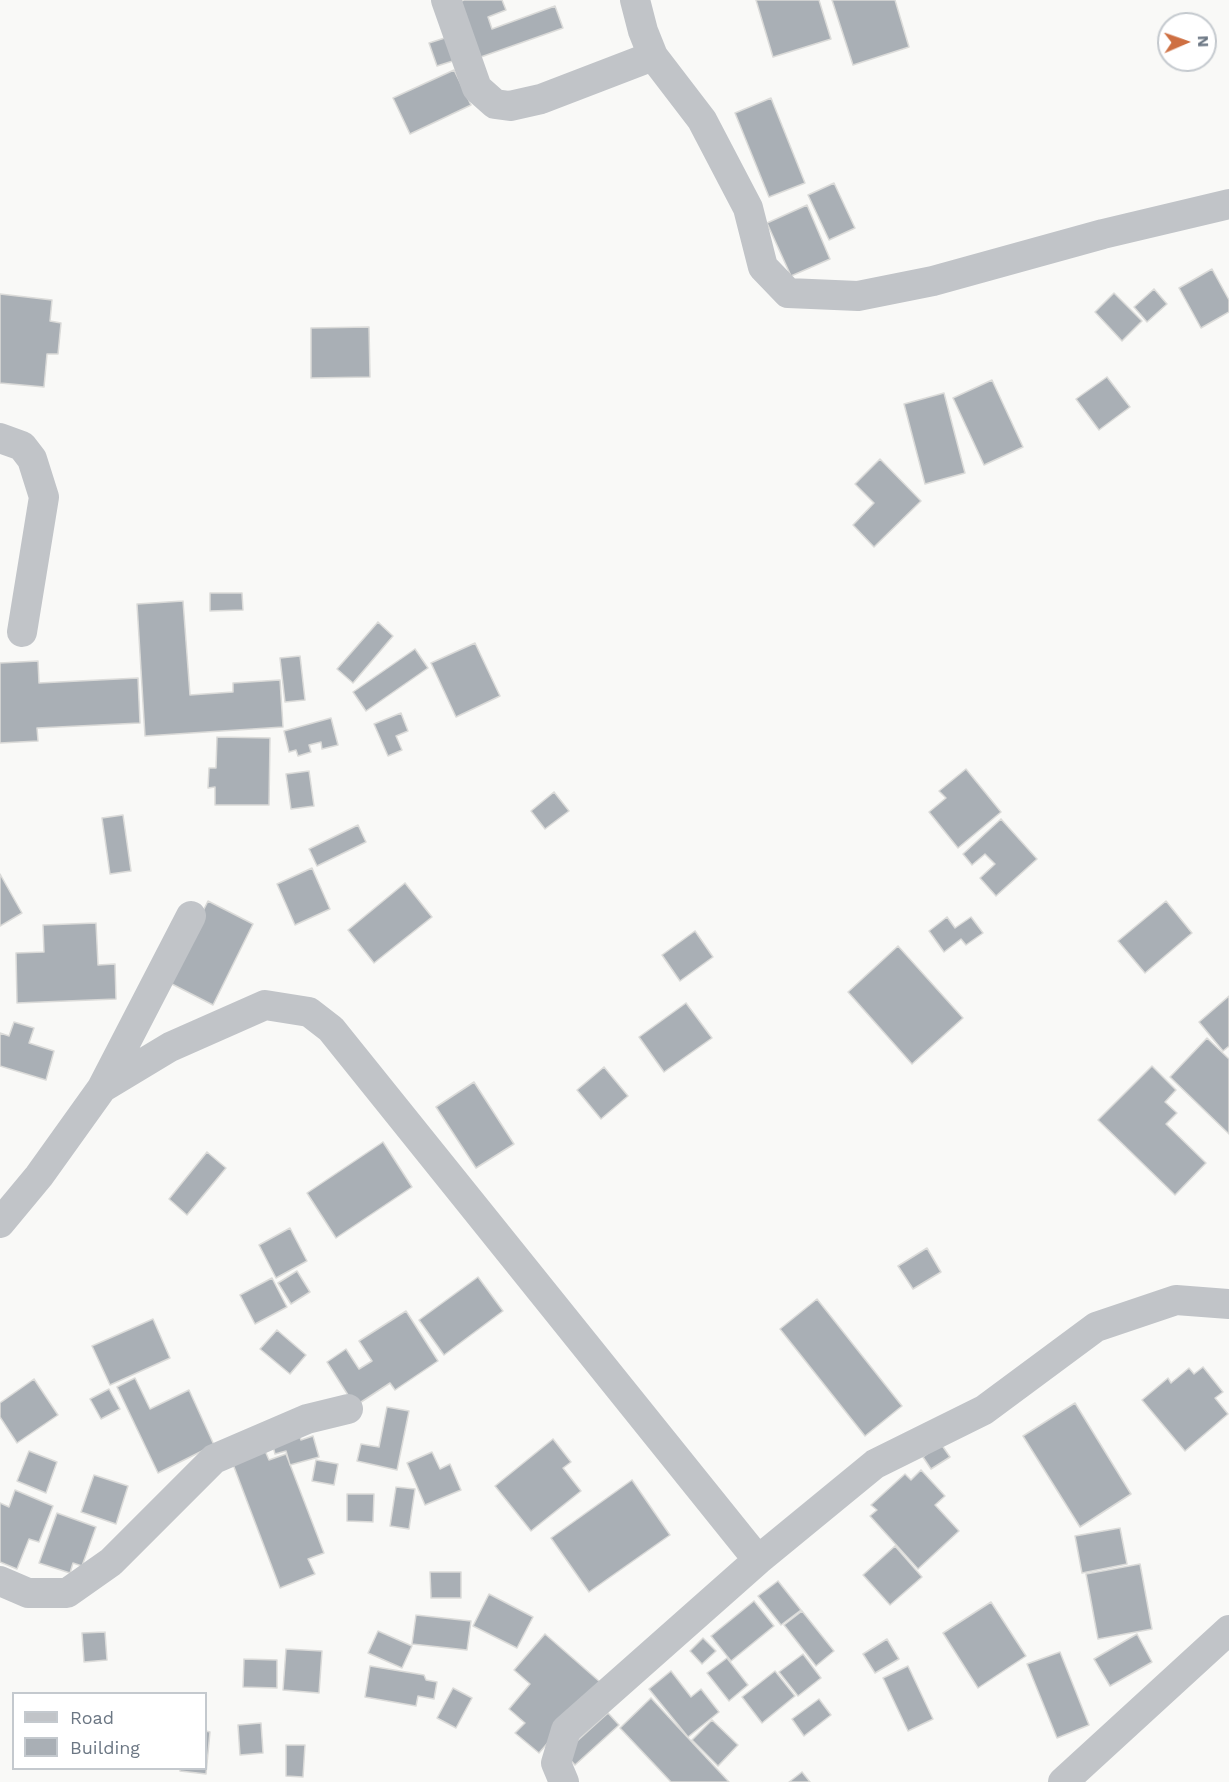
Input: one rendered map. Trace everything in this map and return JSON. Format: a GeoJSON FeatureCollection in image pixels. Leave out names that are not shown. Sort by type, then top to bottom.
{"type":"FeatureCollection","features":[{"type":"Feature","properties":{"kind":"street"},"geometry":{"type":"LineString","coordinates":[[446,0],[477,88],[495,104],[510,106],[541,99],[653,56]]}},
{"type":"Feature","properties":{"kind":"street"},"geometry":{"type":"LineString","coordinates":[[635,0],[643,31],[653,56],[702,120],[748,208],[763,267],[788,293],[858,296],[933,281],[1103,234],[1229,204]]}},
{"type":"Feature","properties":{"kind":"street"},"geometry":{"type":"LineString","coordinates":[[0,438],[22,446],[33,459],[44,497],[22,632]]}},
{"type":"Feature","properties":{"kind":"street"},"geometry":{"type":"LineString","coordinates":[[0,1223],[39,1176],[102,1088],[191,916]]}},
{"type":"Feature","properties":{"kind":"street"},"geometry":{"type":"LineString","coordinates":[[102,1088],[170,1047],[265,1005],[309,1012],[331,1029],[758,1560]]}},
{"type":"Feature","properties":{"kind":"street"},"geometry":{"type":"LineString","coordinates":[[564,1782],[556,1763],[566,1730],[758,1560],[875,1464],[984,1410],[1095,1327],[1176,1300],[1229,1304]]}},
{"type":"Feature","properties":{"kind":"street"},"geometry":{"type":"LineString","coordinates":[[0,1581],[28,1593],[68,1593],[111,1562],[214,1459],[307,1419],[348,1409]]}},
{"type":"Feature","properties":{"kind":"street"},"geometry":{"type":"LineString","coordinates":[[1063,1782],[1229,1630]]}},
{"type":"Feature","properties":{"kind":"building"},"geometry":{"type":"Polygon","coordinates":[[[502,0],[506,10],[488,17],[492,29],[555,6],[563,28],[478,58],[459,2],[502,0]]]}},
{"type":"Feature","properties":{"kind":"building"},"geometry":{"type":"Polygon","coordinates":[[[756,0],[819,0],[831,39],[773,57],[756,0]]]}},
{"type":"Feature","properties":{"kind":"building"},"geometry":{"type":"Polygon","coordinates":[[[832,0],[895,0],[909,47],[853,65],[832,0]]]}},
{"type":"Feature","properties":{"kind":"building"},"geometry":{"type":"Polygon","coordinates":[[[451,36],[459,59],[437,66],[429,43],[451,36]]]}},
{"type":"Feature","properties":{"kind":"building"},"geometry":{"type":"Polygon","coordinates":[[[454,70],[471,105],[410,134],[393,98],[454,70]]]}},
{"type":"Feature","properties":{"kind":"building"},"geometry":{"type":"Polygon","coordinates":[[[771,98],[805,183],[769,197],[735,113],[771,98]]]}},
{"type":"Feature","properties":{"kind":"building"},"geometry":{"type":"Polygon","coordinates":[[[834,183],[855,228],[829,240],[808,195],[834,183]]]}},
{"type":"Feature","properties":{"kind":"building"},"geometry":{"type":"Polygon","coordinates":[[[807,205],[830,259],[791,276],[767,223],[807,205]]]}},
{"type":"Feature","properties":{"kind":"building"},"geometry":{"type":"Polygon","coordinates":[[[1212,269],[1229,300],[1229,312],[1201,328],[1179,288],[1212,269]]]}},
{"type":"Feature","properties":{"kind":"building"},"geometry":{"type":"Polygon","coordinates":[[[1154,289],[1167,304],[1147,322],[1134,307],[1154,289]]]}},
{"type":"Feature","properties":{"kind":"building"},"geometry":{"type":"Polygon","coordinates":[[[1114,293],[1142,321],[1122,341],[1095,312],[1114,293]]]}},
{"type":"Feature","properties":{"kind":"building"},"geometry":{"type":"Polygon","coordinates":[[[0,294],[52,300],[50,321],[61,323],[58,354],[47,354],[44,387],[0,383],[0,294]]]}},
{"type":"Feature","properties":{"kind":"building"},"geometry":{"type":"Polygon","coordinates":[[[369,327],[370,377],[311,378],[311,328],[369,327]]]}},
{"type":"Feature","properties":{"kind":"building"},"geometry":{"type":"Polygon","coordinates":[[[1107,377],[1130,407],[1099,430],[1076,399],[1107,377]]]}},
{"type":"Feature","properties":{"kind":"building"},"geometry":{"type":"Polygon","coordinates":[[[992,380],[1023,447],[984,465],[953,398],[992,380]]]}},
{"type":"Feature","properties":{"kind":"building"},"geometry":{"type":"Polygon","coordinates":[[[944,393],[965,473],[925,484],[904,404],[944,393]]]}},
{"type":"Feature","properties":{"kind":"building"},"geometry":{"type":"Polygon","coordinates":[[[880,459],[921,501],[874,547],[853,525],[874,503],[855,484],[880,459]]]}},
{"type":"Feature","properties":{"kind":"building"},"geometry":{"type":"Polygon","coordinates":[[[210,593],[242,593],[243,610],[210,611],[210,593]]]}},
{"type":"Feature","properties":{"kind":"building"},"geometry":{"type":"Polygon","coordinates":[[[183,601],[190,695],[233,692],[233,683],[280,680],[283,727],[145,736],[137,604],[183,601]]]}},
{"type":"Feature","properties":{"kind":"building"},"geometry":{"type":"Polygon","coordinates":[[[378,622],[393,636],[353,683],[337,669],[378,622]]]}},
{"type":"Feature","properties":{"kind":"building"},"geometry":{"type":"Polygon","coordinates":[[[475,643],[500,696],[456,717],[431,663],[475,643]]]}},
{"type":"Feature","properties":{"kind":"building"},"geometry":{"type":"Polygon","coordinates":[[[415,649],[428,668],[366,711],[353,692],[415,649]]]}},
{"type":"Feature","properties":{"kind":"building"},"geometry":{"type":"Polygon","coordinates":[[[300,656],[305,700],[285,702],[280,658],[300,656]]]}},
{"type":"Feature","properties":{"kind":"building"},"geometry":{"type":"Polygon","coordinates":[[[38,661],[39,683],[138,678],[140,723],[37,728],[38,741],[0,743],[0,663],[38,661]]]}},
{"type":"Feature","properties":{"kind":"building"},"geometry":{"type":"Polygon","coordinates":[[[401,713],[408,731],[396,736],[402,750],[388,756],[374,724],[401,713]]]}},
{"type":"Feature","properties":{"kind":"building"},"geometry":{"type":"Polygon","coordinates":[[[331,718],[338,745],[322,749],[321,742],[309,745],[311,752],[298,756],[296,750],[289,752],[284,731],[331,718]]]}},
{"type":"Feature","properties":{"kind":"building"},"geometry":{"type":"Polygon","coordinates":[[[217,737],[270,738],[269,805],[215,805],[215,787],[208,788],[209,768],[216,768],[217,737]]]}},
{"type":"Feature","properties":{"kind":"building"},"geometry":{"type":"Polygon","coordinates":[[[966,769],[1001,812],[958,848],[929,812],[946,798],[939,791],[966,769]]]}},
{"type":"Feature","properties":{"kind":"building"},"geometry":{"type":"Polygon","coordinates":[[[309,771],[314,806],[291,809],[286,774],[309,771]]]}},
{"type":"Feature","properties":{"kind":"building"},"geometry":{"type":"Polygon","coordinates":[[[554,792],[569,811],[545,829],[531,811],[554,792]]]}},
{"type":"Feature","properties":{"kind":"building"},"geometry":{"type":"Polygon","coordinates":[[[123,815],[131,871],[110,874],[102,818],[123,815]]]}},
{"type":"Feature","properties":{"kind":"building"},"geometry":{"type":"Polygon","coordinates":[[[1001,819],[1037,859],[996,896],[980,878],[995,864],[985,854],[972,865],[963,854],[1001,819]]]}},
{"type":"Feature","properties":{"kind":"building"},"geometry":{"type":"Polygon","coordinates":[[[358,825],[366,842],[317,866],[309,849],[358,825]]]}},
{"type":"Feature","properties":{"kind":"building"},"geometry":{"type":"Polygon","coordinates":[[[312,868],[330,909],[295,925],[277,884],[312,868]]]}},
{"type":"Feature","properties":{"kind":"building"},"geometry":{"type":"Polygon","coordinates":[[[0,874],[22,913],[0,926],[0,874]]]}},
{"type":"Feature","properties":{"kind":"building"},"geometry":{"type":"Polygon","coordinates":[[[405,883],[432,917],[374,963],[348,930],[405,883]]]}},
{"type":"Feature","properties":{"kind":"building"},"geometry":{"type":"Polygon","coordinates":[[[208,901],[253,924],[213,1005],[168,982],[208,901]]]}},
{"type":"Feature","properties":{"kind":"building"},"geometry":{"type":"Polygon","coordinates":[[[1166,901],[1192,933],[1145,973],[1118,941],[1166,901]]]}},
{"type":"Feature","properties":{"kind":"building"},"geometry":{"type":"Polygon","coordinates":[[[947,917],[955,928],[971,917],[983,933],[966,945],[961,939],[944,952],[929,931],[947,917]]]}},
{"type":"Feature","properties":{"kind":"building"},"geometry":{"type":"Polygon","coordinates":[[[96,923],[98,965],[115,964],[116,999],[17,1003],[16,953],[44,952],[43,925],[96,923]]]}},
{"type":"Feature","properties":{"kind":"building"},"geometry":{"type":"Polygon","coordinates":[[[695,931],[713,957],[680,981],[662,955],[695,931]]]}},
{"type":"Feature","properties":{"kind":"building"},"geometry":{"type":"Polygon","coordinates":[[[898,946],[963,1018],[912,1064],[848,992],[898,946]]]}},
{"type":"Feature","properties":{"kind":"building"},"geometry":{"type":"Polygon","coordinates":[[[1229,996],[1229,1046],[1223,1051],[1199,1022],[1229,996]]]}},
{"type":"Feature","properties":{"kind":"building"},"geometry":{"type":"Polygon","coordinates":[[[686,1003],[712,1038],[664,1072],[639,1037],[686,1003]]]}},
{"type":"Feature","properties":{"kind":"building"},"geometry":{"type":"Polygon","coordinates":[[[14,1022],[34,1028],[29,1043],[54,1051],[46,1080],[0,1066],[0,1033],[9,1036],[14,1022]]]}},
{"type":"Feature","properties":{"kind":"building"},"geometry":{"type":"Polygon","coordinates":[[[1207,1038],[1229,1059],[1229,1134],[1170,1077],[1207,1038]]]}},
{"type":"Feature","properties":{"kind":"building"},"geometry":{"type":"Polygon","coordinates":[[[1152,1066],[1176,1090],[1165,1102],[1177,1113],[1166,1124],[1206,1163],[1175,1195],[1098,1120],[1152,1066]]]}},
{"type":"Feature","properties":{"kind":"building"},"geometry":{"type":"Polygon","coordinates":[[[604,1067],[628,1096],[601,1119],[577,1090],[604,1067]]]}},
{"type":"Feature","properties":{"kind":"building"},"geometry":{"type":"Polygon","coordinates":[[[474,1082],[514,1144],[476,1168],[436,1107],[474,1082]]]}},
{"type":"Feature","properties":{"kind":"building"},"geometry":{"type":"Polygon","coordinates":[[[383,1142],[412,1187],[336,1238],[307,1193],[383,1142]]]}},
{"type":"Feature","properties":{"kind":"building"},"geometry":{"type":"Polygon","coordinates":[[[207,1152],[226,1168],[187,1215],[169,1199],[207,1152]]]}},
{"type":"Feature","properties":{"kind":"building"},"geometry":{"type":"Polygon","coordinates":[[[290,1228],[307,1261],[276,1278],[259,1245],[290,1228]]]}},
{"type":"Feature","properties":{"kind":"building"},"geometry":{"type":"Polygon","coordinates":[[[927,1248],[941,1272],[913,1289],[898,1266],[927,1248]]]}},
{"type":"Feature","properties":{"kind":"building"},"geometry":{"type":"Polygon","coordinates":[[[297,1271],[310,1292],[291,1304],[278,1283],[297,1271]]]}},
{"type":"Feature","properties":{"kind":"building"},"geometry":{"type":"Polygon","coordinates":[[[478,1277],[503,1311],[444,1355],[419,1320],[478,1277]]]}},
{"type":"Feature","properties":{"kind":"building"},"geometry":{"type":"Polygon","coordinates":[[[272,1278],[287,1307],[255,1324],[240,1295],[272,1278]]]}},
{"type":"Feature","properties":{"kind":"building"},"geometry":{"type":"Polygon","coordinates":[[[817,1299],[902,1406],[865,1436],[780,1329],[817,1299]]]}},
{"type":"Feature","properties":{"kind":"building"},"geometry":{"type":"Polygon","coordinates":[[[406,1311],[438,1361],[395,1390],[390,1383],[355,1406],[327,1362],[346,1349],[359,1369],[372,1361],[359,1341],[406,1311]]]}},
{"type":"Feature","properties":{"kind":"building"},"geometry":{"type":"Polygon","coordinates":[[[153,1319],[170,1358],[110,1385],[92,1346],[153,1319]]]}},
{"type":"Feature","properties":{"kind":"building"},"geometry":{"type":"Polygon","coordinates":[[[277,1330],[306,1355],[290,1374],[260,1349],[277,1330]]]}},
{"type":"Feature","properties":{"kind":"building"},"geometry":{"type":"Polygon","coordinates":[[[1203,1367],[1223,1392],[1215,1398],[1228,1414],[1185,1451],[1142,1400],[1168,1378],[1171,1383],[1189,1368],[1194,1374],[1203,1367]]]}},
{"type":"Feature","properties":{"kind":"building"},"geometry":{"type":"Polygon","coordinates":[[[135,1378],[150,1409],[189,1390],[214,1445],[158,1473],[117,1387],[135,1378]]]}},
{"type":"Feature","properties":{"kind":"building"},"geometry":{"type":"Polygon","coordinates":[[[34,1379],[58,1415],[17,1443],[0,1417],[0,1403],[34,1379]]]}},
{"type":"Feature","properties":{"kind":"building"},"geometry":{"type":"Polygon","coordinates":[[[109,1389],[120,1409],[101,1419],[90,1399],[109,1389]]]}},
{"type":"Feature","properties":{"kind":"building"},"geometry":{"type":"Polygon","coordinates":[[[1075,1403],[1131,1494],[1080,1527],[1023,1436],[1075,1403]]]}},
{"type":"Feature","properties":{"kind":"building"},"geometry":{"type":"Polygon","coordinates":[[[387,1407],[409,1411],[397,1470],[357,1461],[361,1444],[379,1447],[387,1407]]]}},
{"type":"Feature","properties":{"kind":"building"},"geometry":{"type":"Polygon","coordinates":[[[298,1431],[301,1440],[313,1436],[319,1457],[290,1465],[286,1451],[275,1454],[271,1439],[298,1431]]]}},
{"type":"Feature","properties":{"kind":"building"},"geometry":{"type":"Polygon","coordinates":[[[553,1439],[571,1462],[563,1468],[581,1491],[531,1531],[495,1486],[553,1439]]]}},
{"type":"Feature","properties":{"kind":"building"},"geometry":{"type":"Polygon","coordinates":[[[941,1444],[950,1457],[931,1469],[923,1457],[941,1444]]]}},
{"type":"Feature","properties":{"kind":"building"},"geometry":{"type":"Polygon","coordinates":[[[263,1446],[269,1460],[286,1454],[324,1553],[308,1559],[315,1574],[280,1588],[231,1459],[263,1446]]]}},
{"type":"Feature","properties":{"kind":"building"},"geometry":{"type":"Polygon","coordinates":[[[29,1451],[57,1462],[46,1493],[17,1481],[29,1451]]]}},
{"type":"Feature","properties":{"kind":"building"},"geometry":{"type":"Polygon","coordinates":[[[432,1452],[440,1469],[450,1464],[461,1490],[425,1505],[407,1463],[432,1452]]]}},
{"type":"Feature","properties":{"kind":"building"},"geometry":{"type":"Polygon","coordinates":[[[316,1460],[338,1464],[334,1485],[312,1481],[316,1460]]]}},
{"type":"Feature","properties":{"kind":"building"},"geometry":{"type":"Polygon","coordinates":[[[921,1470],[945,1496],[935,1505],[959,1531],[918,1569],[870,1516],[877,1510],[871,1505],[905,1474],[911,1480],[921,1470]]]}},
{"type":"Feature","properties":{"kind":"building"},"geometry":{"type":"Polygon","coordinates":[[[94,1475],[128,1486],[116,1524],[81,1512],[94,1475]]]}},
{"type":"Feature","properties":{"kind":"building"},"geometry":{"type":"Polygon","coordinates":[[[632,1480],[670,1535],[589,1592],[551,1538],[632,1480]]]}},
{"type":"Feature","properties":{"kind":"building"},"geometry":{"type":"Polygon","coordinates":[[[396,1487],[415,1489],[409,1529],[390,1526],[396,1487]]]}},
{"type":"Feature","properties":{"kind":"building"},"geometry":{"type":"Polygon","coordinates":[[[15,1490],[53,1506],[39,1542],[29,1539],[17,1569],[0,1562],[0,1503],[9,1507],[15,1490]]]}},
{"type":"Feature","properties":{"kind":"building"},"geometry":{"type":"Polygon","coordinates":[[[347,1494],[374,1494],[373,1522],[347,1521],[347,1494]]]}},
{"type":"Feature","properties":{"kind":"building"},"geometry":{"type":"Polygon","coordinates":[[[57,1513],[96,1527],[82,1566],[73,1563],[70,1573],[39,1563],[57,1513]]]}},
{"type":"Feature","properties":{"kind":"building"},"geometry":{"type":"Polygon","coordinates":[[[1120,1528],[1127,1564],[1082,1573],[1075,1536],[1120,1528]]]}},
{"type":"Feature","properties":{"kind":"building"},"geometry":{"type":"Polygon","coordinates":[[[895,1546],[922,1577],[890,1605],[863,1575],[895,1546]]]}},
{"type":"Feature","properties":{"kind":"building"},"geometry":{"type":"Polygon","coordinates":[[[1140,1564],[1152,1629],[1098,1639],[1086,1574],[1140,1564]]]}},
{"type":"Feature","properties":{"kind":"building"},"geometry":{"type":"Polygon","coordinates":[[[430,1572],[461,1572],[461,1598],[431,1598],[430,1572]]]}},
{"type":"Feature","properties":{"kind":"building"},"geometry":{"type":"Polygon","coordinates":[[[778,1581],[801,1610],[781,1625],[758,1596],[778,1581]]]}},
{"type":"Feature","properties":{"kind":"building"},"geometry":{"type":"Polygon","coordinates":[[[489,1594],[533,1617],[517,1648],[473,1626],[489,1594]]]}},
{"type":"Feature","properties":{"kind":"building"},"geometry":{"type":"Polygon","coordinates":[[[754,1601],[774,1626],[731,1661],[711,1636],[754,1601]]]}},
{"type":"Feature","properties":{"kind":"building"},"geometry":{"type":"Polygon","coordinates":[[[991,1602],[1026,1656],[978,1688],[943,1633],[991,1602]]]}},
{"type":"Feature","properties":{"kind":"building"},"geometry":{"type":"Polygon","coordinates":[[[802,1611],[834,1651],[816,1666],[784,1625],[802,1611]]]}},
{"type":"Feature","properties":{"kind":"building"},"geometry":{"type":"Polygon","coordinates":[[[416,1615],[471,1621],[467,1650],[412,1644],[416,1615]]]}},
{"type":"Feature","properties":{"kind":"building"},"geometry":{"type":"Polygon","coordinates":[[[378,1631],[412,1646],[402,1668],[368,1653],[378,1631]]]}},
{"type":"Feature","properties":{"kind":"building"},"geometry":{"type":"Polygon","coordinates":[[[105,1632],[107,1660],[84,1662],[82,1633],[105,1632]]]}},
{"type":"Feature","properties":{"kind":"building"},"geometry":{"type":"Polygon","coordinates":[[[545,1634],[600,1682],[539,1753],[515,1733],[525,1723],[509,1709],[530,1684],[514,1670],[545,1634]]]}},
{"type":"Feature","properties":{"kind":"building"},"geometry":{"type":"Polygon","coordinates":[[[1137,1634],[1152,1662],[1110,1686],[1094,1659],[1137,1634]]]}},
{"type":"Feature","properties":{"kind":"building"},"geometry":{"type":"Polygon","coordinates":[[[703,1638],[716,1651],[702,1664],[690,1651],[703,1638]]]}},
{"type":"Feature","properties":{"kind":"building"},"geometry":{"type":"Polygon","coordinates":[[[887,1639],[899,1659],[875,1673],[863,1654],[887,1639]]]}},
{"type":"Feature","properties":{"kind":"building"},"geometry":{"type":"Polygon","coordinates":[[[286,1649],[322,1651],[319,1693],[283,1690],[286,1649]]]}},
{"type":"Feature","properties":{"kind":"building"},"geometry":{"type":"Polygon","coordinates":[[[1060,1652],[1089,1725],[1057,1738],[1027,1664],[1060,1652]]]}},
{"type":"Feature","properties":{"kind":"building"},"geometry":{"type":"Polygon","coordinates":[[[803,1654],[821,1678],[798,1696],[779,1672],[803,1654]]]}},
{"type":"Feature","properties":{"kind":"building"},"geometry":{"type":"Polygon","coordinates":[[[727,1658],[748,1685],[729,1701],[707,1673],[727,1658]]]}},
{"type":"Feature","properties":{"kind":"building"},"geometry":{"type":"Polygon","coordinates":[[[244,1659],[277,1660],[277,1688],[243,1687],[244,1659]]]}},
{"type":"Feature","properties":{"kind":"building"},"geometry":{"type":"Polygon","coordinates":[[[370,1666],[424,1675],[426,1680],[437,1682],[434,1699],[418,1696],[416,1706],[365,1697],[370,1666]]]}},
{"type":"Feature","properties":{"kind":"building"},"geometry":{"type":"Polygon","coordinates":[[[908,1666],[933,1719],[908,1731],[883,1678],[908,1666]]]}},
{"type":"Feature","properties":{"kind":"building"},"geometry":{"type":"Polygon","coordinates":[[[671,1671],[691,1697],[701,1689],[719,1712],[688,1737],[649,1689],[671,1671]]]}},
{"type":"Feature","properties":{"kind":"building"},"geometry":{"type":"Polygon","coordinates":[[[775,1671],[795,1696],[762,1723],[742,1697],[775,1671]]]}},
{"type":"Feature","properties":{"kind":"building"},"geometry":{"type":"Polygon","coordinates":[[[453,1688],[472,1698],[456,1728],[437,1718],[453,1688]]]}},
{"type":"Feature","properties":{"kind":"building"},"geometry":{"type":"Polygon","coordinates":[[[651,1698],[729,1782],[671,1782],[620,1728],[651,1698]]]}},
{"type":"Feature","properties":{"kind":"building"},"geometry":{"type":"Polygon","coordinates":[[[819,1699],[831,1715],[804,1736],[792,1719],[819,1699]]]}},
{"type":"Feature","properties":{"kind":"building"},"geometry":{"type":"Polygon","coordinates":[[[608,1713],[619,1725],[575,1765],[564,1753],[608,1713]]]}},
{"type":"Feature","properties":{"kind":"building"},"geometry":{"type":"Polygon","coordinates":[[[712,1720],[738,1745],[718,1766],[692,1740],[712,1720]]]}},
{"type":"Feature","properties":{"kind":"building"},"geometry":{"type":"Polygon","coordinates":[[[261,1723],[263,1753],[240,1755],[238,1725],[261,1723]]]}},
{"type":"Feature","properties":{"kind":"building"},"geometry":{"type":"Polygon","coordinates":[[[207,1731],[210,1732],[207,1764],[207,1731]]]}},
{"type":"Feature","properties":{"kind":"building"},"geometry":{"type":"Polygon","coordinates":[[[286,1745],[305,1745],[303,1777],[286,1776],[286,1745]]]}},
{"type":"Feature","properties":{"kind":"building"},"geometry":{"type":"Polygon","coordinates":[[[180,1770],[206,1770],[206,1774],[180,1770]]]}},
{"type":"Feature","properties":{"kind":"building"},"geometry":{"type":"Polygon","coordinates":[[[802,1772],[810,1782],[789,1782],[802,1772]]]}}]}
